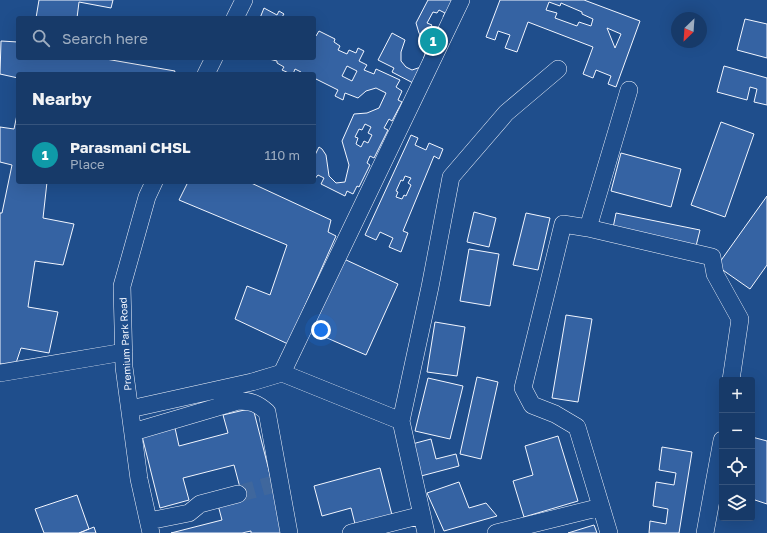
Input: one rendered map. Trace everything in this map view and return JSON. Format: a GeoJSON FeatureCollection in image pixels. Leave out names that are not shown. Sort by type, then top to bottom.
{"type":"FeatureCollection","features":[{"type":"Feature","properties":{"kind":"street"},"geometry":{"type":"LineString","coordinates":[[236,16],[244,0]]}},
{"type":"Feature","properties":{"kind":"street"},"geometry":{"type":"LineString","coordinates":[[282,373],[461,0]]}},
{"type":"Feature","properties":{"kind":"street"},"geometry":{"type":"LineString","coordinates":[[207,72],[213,60]]}},
{"type":"Feature","properties":{"kind":"street"},"geometry":{"type":"LineString","coordinates":[[424,524],[400,421],[430,288],[451,176],[506,113],[558,69]]}},
{"type":"Feature","properties":{"kind":"street"},"geometry":{"type":"LineString","coordinates":[[588,228],[629,90]]}},
{"type":"Feature","properties":{"kind":"street","name":"Premium Park Road"},"geometry":{"type":"LineString","coordinates":[[153,184],[147,197],[122,286],[124,352],[130,409],[136,430],[139,479],[154,527]]}},
{"type":"Feature","properties":{"kind":"street"},"geometry":{"type":"LineString","coordinates":[[609,533],[577,427],[555,414],[532,405],[523,388],[563,224],[588,228],[712,257],[715,274],[740,320],[731,377]]}},
{"type":"Feature","properties":{"kind":"street"},"geometry":{"type":"LineString","coordinates":[[0,373],[124,352]]}},
{"type":"Feature","properties":{"kind":"street"},"geometry":{"type":"LineString","coordinates":[[130,409],[252,382],[282,373],[400,421]]}},
{"type":"Feature","properties":{"kind":"street"},"geometry":{"type":"LineString","coordinates":[[136,430],[238,401],[251,401],[267,412],[277,483],[289,533]]}},
{"type":"Feature","properties":{"kind":"street"},"geometry":{"type":"LineString","coordinates":[[704,533],[720,449]]}},
{"type":"Feature","properties":{"kind":"street"},"geometry":{"type":"LineString","coordinates":[[154,527],[190,513],[200,504],[238,494]]}},
{"type":"Feature","properties":{"kind":"street"},"geometry":{"type":"LineString","coordinates":[[496,533],[601,507]]}},
{"type":"Feature","properties":{"kind":"street"},"geometry":{"type":"LineString","coordinates":[[351,533],[424,524]]}},
{"type":"Feature","properties":{"kind":"street"},"geometry":{"type":"LineString","coordinates":[[397,533],[424,524]]}},
{"type":"Feature","properties":{"kind":"building"},"geometry":{"type":"Polygon","coordinates":[[[39,0],[113,0],[111,8],[79,2],[77,16],[36,16],[39,0]]]}},
{"type":"Feature","properties":{"kind":"building"},"geometry":{"type":"Polygon","coordinates":[[[428,0],[466,0],[415,84],[392,72],[394,68],[378,60],[392,33],[405,40],[401,52],[401,61],[406,67],[412,70],[421,67],[427,47],[419,33],[416,23],[428,0]],[[439,10],[437,13],[433,12],[427,23],[432,25],[428,31],[434,34],[437,28],[440,29],[446,18],[443,17],[445,13],[439,10]]]}},
{"type":"Feature","properties":{"kind":"building"},"geometry":{"type":"Polygon","coordinates":[[[500,0],[584,0],[640,21],[616,87],[608,84],[611,76],[596,70],[593,78],[583,74],[593,47],[528,22],[517,52],[505,48],[510,35],[498,31],[495,40],[486,37],[500,0]],[[549,2],[546,10],[557,13],[555,18],[577,26],[579,22],[591,26],[593,19],[582,14],[582,12],[561,3],[560,6],[549,2]],[[607,28],[615,48],[621,34],[607,28]]]}},
{"type":"Feature","properties":{"kind":"building"},"geometry":{"type":"Polygon","coordinates":[[[264,8],[277,15],[279,11],[284,14],[283,16],[261,16],[264,8]]]}},
{"type":"Feature","properties":{"kind":"building"},"geometry":{"type":"Polygon","coordinates":[[[745,19],[767,24],[767,58],[737,50],[745,19]]]}},
{"type":"Feature","properties":{"kind":"building"},"geometry":{"type":"Polygon","coordinates":[[[319,31],[335,39],[334,42],[340,46],[338,50],[347,54],[349,50],[356,53],[358,48],[364,51],[359,61],[367,65],[364,70],[374,74],[376,69],[400,80],[396,87],[402,91],[398,100],[402,102],[392,121],[389,119],[384,128],[388,130],[374,158],[370,156],[367,163],[370,165],[359,187],[357,186],[353,194],[347,191],[345,196],[321,184],[324,178],[318,175],[316,178],[316,153],[319,147],[326,155],[329,176],[336,183],[345,182],[349,165],[342,141],[354,114],[367,113],[379,108],[386,93],[376,88],[366,91],[358,98],[345,93],[343,100],[335,96],[338,90],[316,79],[316,72],[301,72],[295,69],[294,72],[286,72],[282,70],[284,67],[277,63],[277,61],[273,60],[316,60],[316,36],[319,31]],[[347,66],[342,76],[352,81],[357,71],[347,66]],[[365,124],[362,130],[359,129],[355,137],[358,138],[356,144],[361,147],[364,141],[368,143],[372,135],[368,133],[371,127],[365,124]]]}},
{"type":"Feature","properties":{"kind":"building"},"geometry":{"type":"Polygon","coordinates":[[[1,41],[16,42],[16,60],[112,60],[175,71],[16,72],[16,78],[0,74],[1,41]]]}},
{"type":"Feature","properties":{"kind":"building"},"geometry":{"type":"Polygon","coordinates":[[[724,66],[767,78],[767,105],[754,102],[757,89],[750,87],[747,100],[717,92],[724,66]]]}},
{"type":"Feature","properties":{"kind":"building"},"geometry":{"type":"Polygon","coordinates":[[[16,120],[16,184],[47,184],[43,218],[74,224],[63,265],[35,261],[28,307],[58,312],[49,353],[21,348],[15,366],[0,364],[0,213],[2,213],[12,165],[0,162],[0,127],[14,129],[16,120]]]}},
{"type":"Feature","properties":{"kind":"building"},"geometry":{"type":"Polygon","coordinates":[[[721,122],[754,134],[725,217],[691,205],[721,122]]]}},
{"type":"Feature","properties":{"kind":"building"},"geometry":{"type":"Polygon","coordinates":[[[411,135],[418,138],[415,145],[426,150],[429,143],[443,149],[439,159],[434,156],[403,231],[408,233],[401,252],[389,247],[393,238],[380,232],[376,240],[365,235],[411,135]],[[405,176],[403,181],[401,180],[396,191],[398,192],[396,197],[402,199],[404,195],[406,196],[411,185],[408,183],[411,178],[405,176]]]}},
{"type":"Feature","properties":{"kind":"building"},"geometry":{"type":"Polygon","coordinates":[[[621,153],[681,169],[671,207],[611,191],[621,153]]]}},
{"type":"Feature","properties":{"kind":"building"},"geometry":{"type":"Polygon","coordinates":[[[187,184],[253,184],[331,220],[328,232],[336,236],[288,344],[235,319],[247,286],[270,295],[287,245],[179,200],[187,184]]]}},
{"type":"Feature","properties":{"kind":"building"},"geometry":{"type":"Polygon","coordinates":[[[767,196],[767,265],[750,289],[717,266],[767,196]]]}},
{"type":"Feature","properties":{"kind":"building"},"geometry":{"type":"Polygon","coordinates":[[[474,212],[496,218],[489,247],[467,242],[474,212]]]}},
{"type":"Feature","properties":{"kind":"building"},"geometry":{"type":"Polygon","coordinates":[[[526,213],[550,218],[538,270],[513,265],[526,213]]]}},
{"type":"Feature","properties":{"kind":"building"},"geometry":{"type":"Polygon","coordinates":[[[616,213],[700,230],[695,250],[612,233],[616,213]]]}},
{"type":"Feature","properties":{"kind":"building"},"geometry":{"type":"Polygon","coordinates":[[[469,249],[499,254],[490,306],[460,301],[469,249]]]}},
{"type":"Feature","properties":{"kind":"building"},"geometry":{"type":"Polygon","coordinates":[[[344,259],[398,284],[366,355],[311,331],[344,259]]]}},
{"type":"Feature","properties":{"kind":"building"},"geometry":{"type":"Polygon","coordinates":[[[566,315],[592,319],[578,402],[552,398],[566,315]]]}},
{"type":"Feature","properties":{"kind":"building"},"geometry":{"type":"Polygon","coordinates":[[[435,322],[465,327],[457,376],[427,372],[435,322]]]}},
{"type":"Feature","properties":{"kind":"building"},"geometry":{"type":"Polygon","coordinates":[[[477,377],[498,382],[481,459],[460,454],[477,377]]]}},
{"type":"Feature","properties":{"kind":"building"},"geometry":{"type":"Polygon","coordinates":[[[428,378],[463,386],[450,439],[415,431],[428,378]]]}},
{"type":"Feature","properties":{"kind":"building"},"geometry":{"type":"Polygon","coordinates":[[[253,408],[285,533],[251,533],[251,531],[242,533],[171,533],[222,520],[218,505],[243,499],[234,465],[183,478],[189,500],[160,508],[142,436],[175,428],[179,446],[228,433],[223,415],[253,408]]]}},
{"type":"Feature","properties":{"kind":"building"},"geometry":{"type":"Polygon","coordinates":[[[558,436],[578,501],[524,517],[513,481],[533,475],[525,446],[558,436]]]}},
{"type":"Feature","properties":{"kind":"building"},"geometry":{"type":"Polygon","coordinates":[[[755,438],[767,441],[767,504],[755,500],[755,438]]]}},
{"type":"Feature","properties":{"kind":"building"},"geometry":{"type":"Polygon","coordinates":[[[431,439],[436,459],[456,454],[459,466],[421,476],[412,444],[431,439]]]}},
{"type":"Feature","properties":{"kind":"building"},"geometry":{"type":"Polygon","coordinates":[[[662,447],[692,452],[679,533],[649,533],[650,521],[666,524],[668,509],[653,506],[656,482],[674,485],[676,473],[659,470],[662,447]]]}},
{"type":"Feature","properties":{"kind":"building"},"geometry":{"type":"Polygon","coordinates":[[[380,468],[392,515],[355,524],[351,508],[322,516],[314,486],[380,468]]]}},
{"type":"Feature","properties":{"kind":"building"},"geometry":{"type":"Polygon","coordinates":[[[459,482],[469,508],[486,503],[497,516],[444,531],[427,493],[459,482]]]}},
{"type":"Feature","properties":{"kind":"building"},"geometry":{"type":"Polygon","coordinates":[[[77,495],[89,529],[94,527],[96,533],[44,533],[35,509],[77,495]]]}},
{"type":"Feature","properties":{"kind":"building"},"geometry":{"type":"Polygon","coordinates":[[[594,525],[597,533],[568,533],[594,525]]]}},
{"type":"Feature","properties":{"kind":"tunnel"},"geometry":{"type":"LineString","coordinates":[[238,494],[274,484]]}},
{"type":"Feature","properties":{"kind":"place","name":"Parasmani CHSL"},"geometry":{"type":"Point","coordinates":[433,41]}}]}
